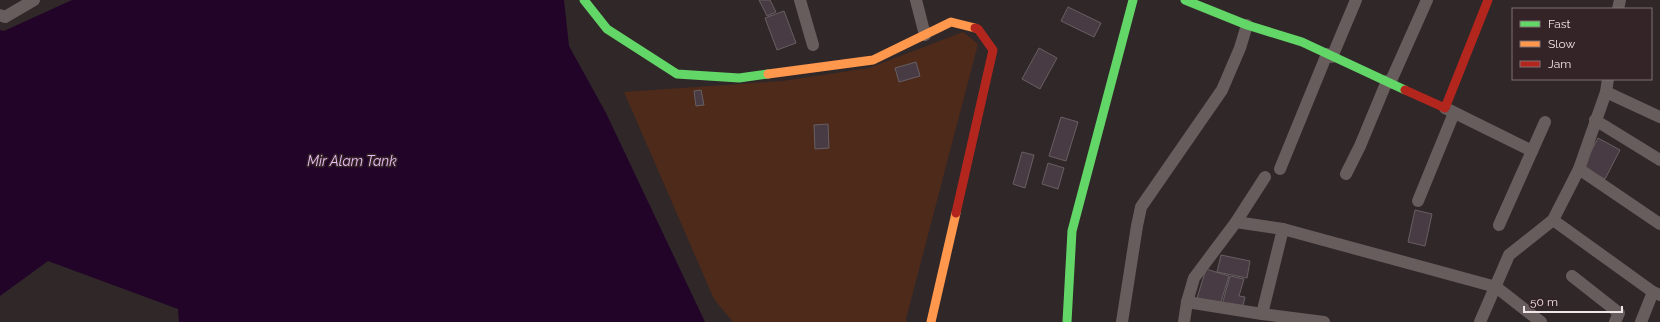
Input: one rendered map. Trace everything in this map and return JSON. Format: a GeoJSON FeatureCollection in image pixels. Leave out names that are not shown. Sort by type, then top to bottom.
{"type":"FeatureCollection","features":[{"type":"Feature","properties":{"kind":"street"},"geometry":{"type":"LineString","coordinates":[[0,15],[5,17],[34,0]]}},
{"type":"Feature","properties":{"kind":"street"},"geometry":{"type":"LineString","coordinates":[[584,0],[607,29],[676,74],[739,78],[873,60],[951,22],[978,29],[993,50],[931,322]]}},
{"type":"Feature","properties":{"kind":"street"},"geometry":{"type":"LineString","coordinates":[[800,0],[813,45]]}},
{"type":"Feature","properties":{"kind":"street"},"geometry":{"type":"LineString","coordinates":[[916,0],[925,35]]}},
{"type":"Feature","properties":{"kind":"street"},"geometry":{"type":"LineString","coordinates":[[1067,322],[1072,231],[1133,0]]}},
{"type":"Feature","properties":{"kind":"street"},"geometry":{"type":"LineString","coordinates":[[1185,0],[1247,25],[1302,42],[1450,110],[1532,151]]}},
{"type":"Feature","properties":{"kind":"street"},"geometry":{"type":"LineString","coordinates":[[1280,169],[1356,0]]}},
{"type":"Feature","properties":{"kind":"street"},"geometry":{"type":"LineString","coordinates":[[1346,174],[1427,0]]}},
{"type":"Feature","properties":{"kind":"street"},"geometry":{"type":"LineString","coordinates":[[1418,201],[1488,0]]}},
{"type":"Feature","properties":{"kind":"street"},"geometry":{"type":"LineString","coordinates":[[1122,322],[1141,207],[1222,90],[1240,48],[1247,25]]}},
{"type":"Feature","properties":{"kind":"street"},"geometry":{"type":"LineString","coordinates":[[1480,322],[1509,254],[1553,220],[1579,169],[1606,92],[1608,80]]}},
{"type":"Feature","properties":{"kind":"street"},"geometry":{"type":"LineString","coordinates":[[1606,92],[1660,117]]}},
{"type":"Feature","properties":{"kind":"street"},"geometry":{"type":"LineString","coordinates":[[1595,120],[1660,160]]}},
{"type":"Feature","properties":{"kind":"street"},"geometry":{"type":"LineString","coordinates":[[1499,225],[1545,122]]}},
{"type":"Feature","properties":{"kind":"street"},"geometry":{"type":"LineString","coordinates":[[1579,169],[1660,224]]}},
{"type":"Feature","properties":{"kind":"street"},"geometry":{"type":"LineString","coordinates":[[1184,322],[1187,302],[1194,278],[1236,222],[1265,177]]}},
{"type":"Feature","properties":{"kind":"street"},"geometry":{"type":"LineString","coordinates":[[1553,220],[1656,293],[1641,322]]}},
{"type":"Feature","properties":{"kind":"street"},"geometry":{"type":"LineString","coordinates":[[1236,222],[1283,229],[1496,287],[1541,322]]}},
{"type":"Feature","properties":{"kind":"street"},"geometry":{"type":"LineString","coordinates":[[1262,314],[1283,229]]}},
{"type":"Feature","properties":{"kind":"street"},"geometry":{"type":"LineString","coordinates":[[1572,276],[1619,313],[1616,322]]}},
{"type":"Feature","properties":{"kind":"street"},"geometry":{"type":"LineString","coordinates":[[1187,302],[1324,322]]}},
{"type":"Feature","properties":{"kind":"shaded area"},"geometry":{"type":"Polygon","coordinates":[[[963,32],[978,44],[906,319],[907,322],[733,322],[714,299],[624,92],[782,81],[869,68],[963,32]]]}},
{"type":"Feature","properties":{"kind":"water","name":"Mir Alam Tank"},"geometry":{"type":"Polygon","coordinates":[[[72,0],[564,0],[569,46],[606,113],[705,322],[179,322],[178,309],[48,261],[0,296],[0,30],[4,31],[72,0]]]}},
{"type":"Feature","properties":{"kind":"building"},"geometry":{"type":"Polygon","coordinates":[[[759,0],[770,0],[776,12],[767,16],[759,0]]]}},
{"type":"Feature","properties":{"kind":"building"},"geometry":{"type":"Polygon","coordinates":[[[1068,7],[1101,23],[1094,37],[1061,21],[1068,7]]]}},
{"type":"Feature","properties":{"kind":"building"},"geometry":{"type":"Polygon","coordinates":[[[784,11],[796,43],[777,50],[765,18],[784,11]]]}},
{"type":"Feature","properties":{"kind":"building"},"geometry":{"type":"Polygon","coordinates":[[[1039,48],[1057,58],[1040,89],[1022,79],[1039,48]]]}},
{"type":"Feature","properties":{"kind":"building"},"geometry":{"type":"Polygon","coordinates":[[[916,62],[920,76],[899,82],[895,68],[916,62]]]}},
{"type":"Feature","properties":{"kind":"building"},"geometry":{"type":"Polygon","coordinates":[[[701,90],[704,105],[696,106],[694,91],[701,90]]]}},
{"type":"Feature","properties":{"kind":"building"},"geometry":{"type":"Polygon","coordinates":[[[1061,117],[1078,122],[1066,161],[1049,156],[1061,117]]]}},
{"type":"Feature","properties":{"kind":"building"},"geometry":{"type":"Polygon","coordinates":[[[828,124],[829,148],[815,149],[814,125],[828,124]]]}},
{"type":"Feature","properties":{"kind":"building"},"geometry":{"type":"Polygon","coordinates":[[[1598,138],[1620,150],[1605,179],[1582,168],[1598,138]]]}},
{"type":"Feature","properties":{"kind":"building"},"geometry":{"type":"Polygon","coordinates":[[[1022,152],[1034,155],[1025,188],[1013,184],[1022,152]]]}},
{"type":"Feature","properties":{"kind":"building"},"geometry":{"type":"Polygon","coordinates":[[[1048,163],[1064,168],[1058,189],[1042,184],[1048,163]]]}},
{"type":"Feature","properties":{"kind":"building"},"geometry":{"type":"Polygon","coordinates":[[[1415,210],[1432,214],[1425,246],[1408,242],[1415,210]]]}},
{"type":"Feature","properties":{"kind":"building"},"geometry":{"type":"Polygon","coordinates":[[[1221,255],[1250,261],[1247,278],[1217,272],[1221,255]]]}},
{"type":"Feature","properties":{"kind":"building"},"geometry":{"type":"Polygon","coordinates":[[[1206,269],[1229,276],[1220,305],[1197,298],[1206,269]]]}},
{"type":"Feature","properties":{"kind":"building"},"geometry":{"type":"Polygon","coordinates":[[[1230,276],[1244,279],[1239,296],[1245,297],[1242,310],[1222,305],[1230,276]]]}},
{"type":"Feature","properties":{"kind":"traffic: fast"},"geometry":{"type":"LineString","coordinates":[[584,0],[607,29],[677,74],[739,78],[768,74]]}},
{"type":"Feature","properties":{"kind":"traffic: fast"},"geometry":{"type":"LineString","coordinates":[[1067,322],[1072,231],[1133,0]]}},
{"type":"Feature","properties":{"kind":"traffic: fast"},"geometry":{"type":"LineString","coordinates":[[1185,0],[1247,25],[1302,42],[1405,90]]}},
{"type":"Feature","properties":{"kind":"traffic: slow"},"geometry":{"type":"LineString","coordinates":[[768,74],[873,60],[951,22],[975,28]]}},
{"type":"Feature","properties":{"kind":"traffic: slow"},"geometry":{"type":"LineString","coordinates":[[931,322],[956,213]]}},
{"type":"Feature","properties":{"kind":"traffic: jam"},"geometry":{"type":"LineString","coordinates":[[1405,90],[1445,108],[1488,0]]}},
{"type":"Feature","properties":{"kind":"traffic: jam"},"geometry":{"type":"LineString","coordinates":[[956,213],[993,50],[978,29],[975,28]]}}]}
